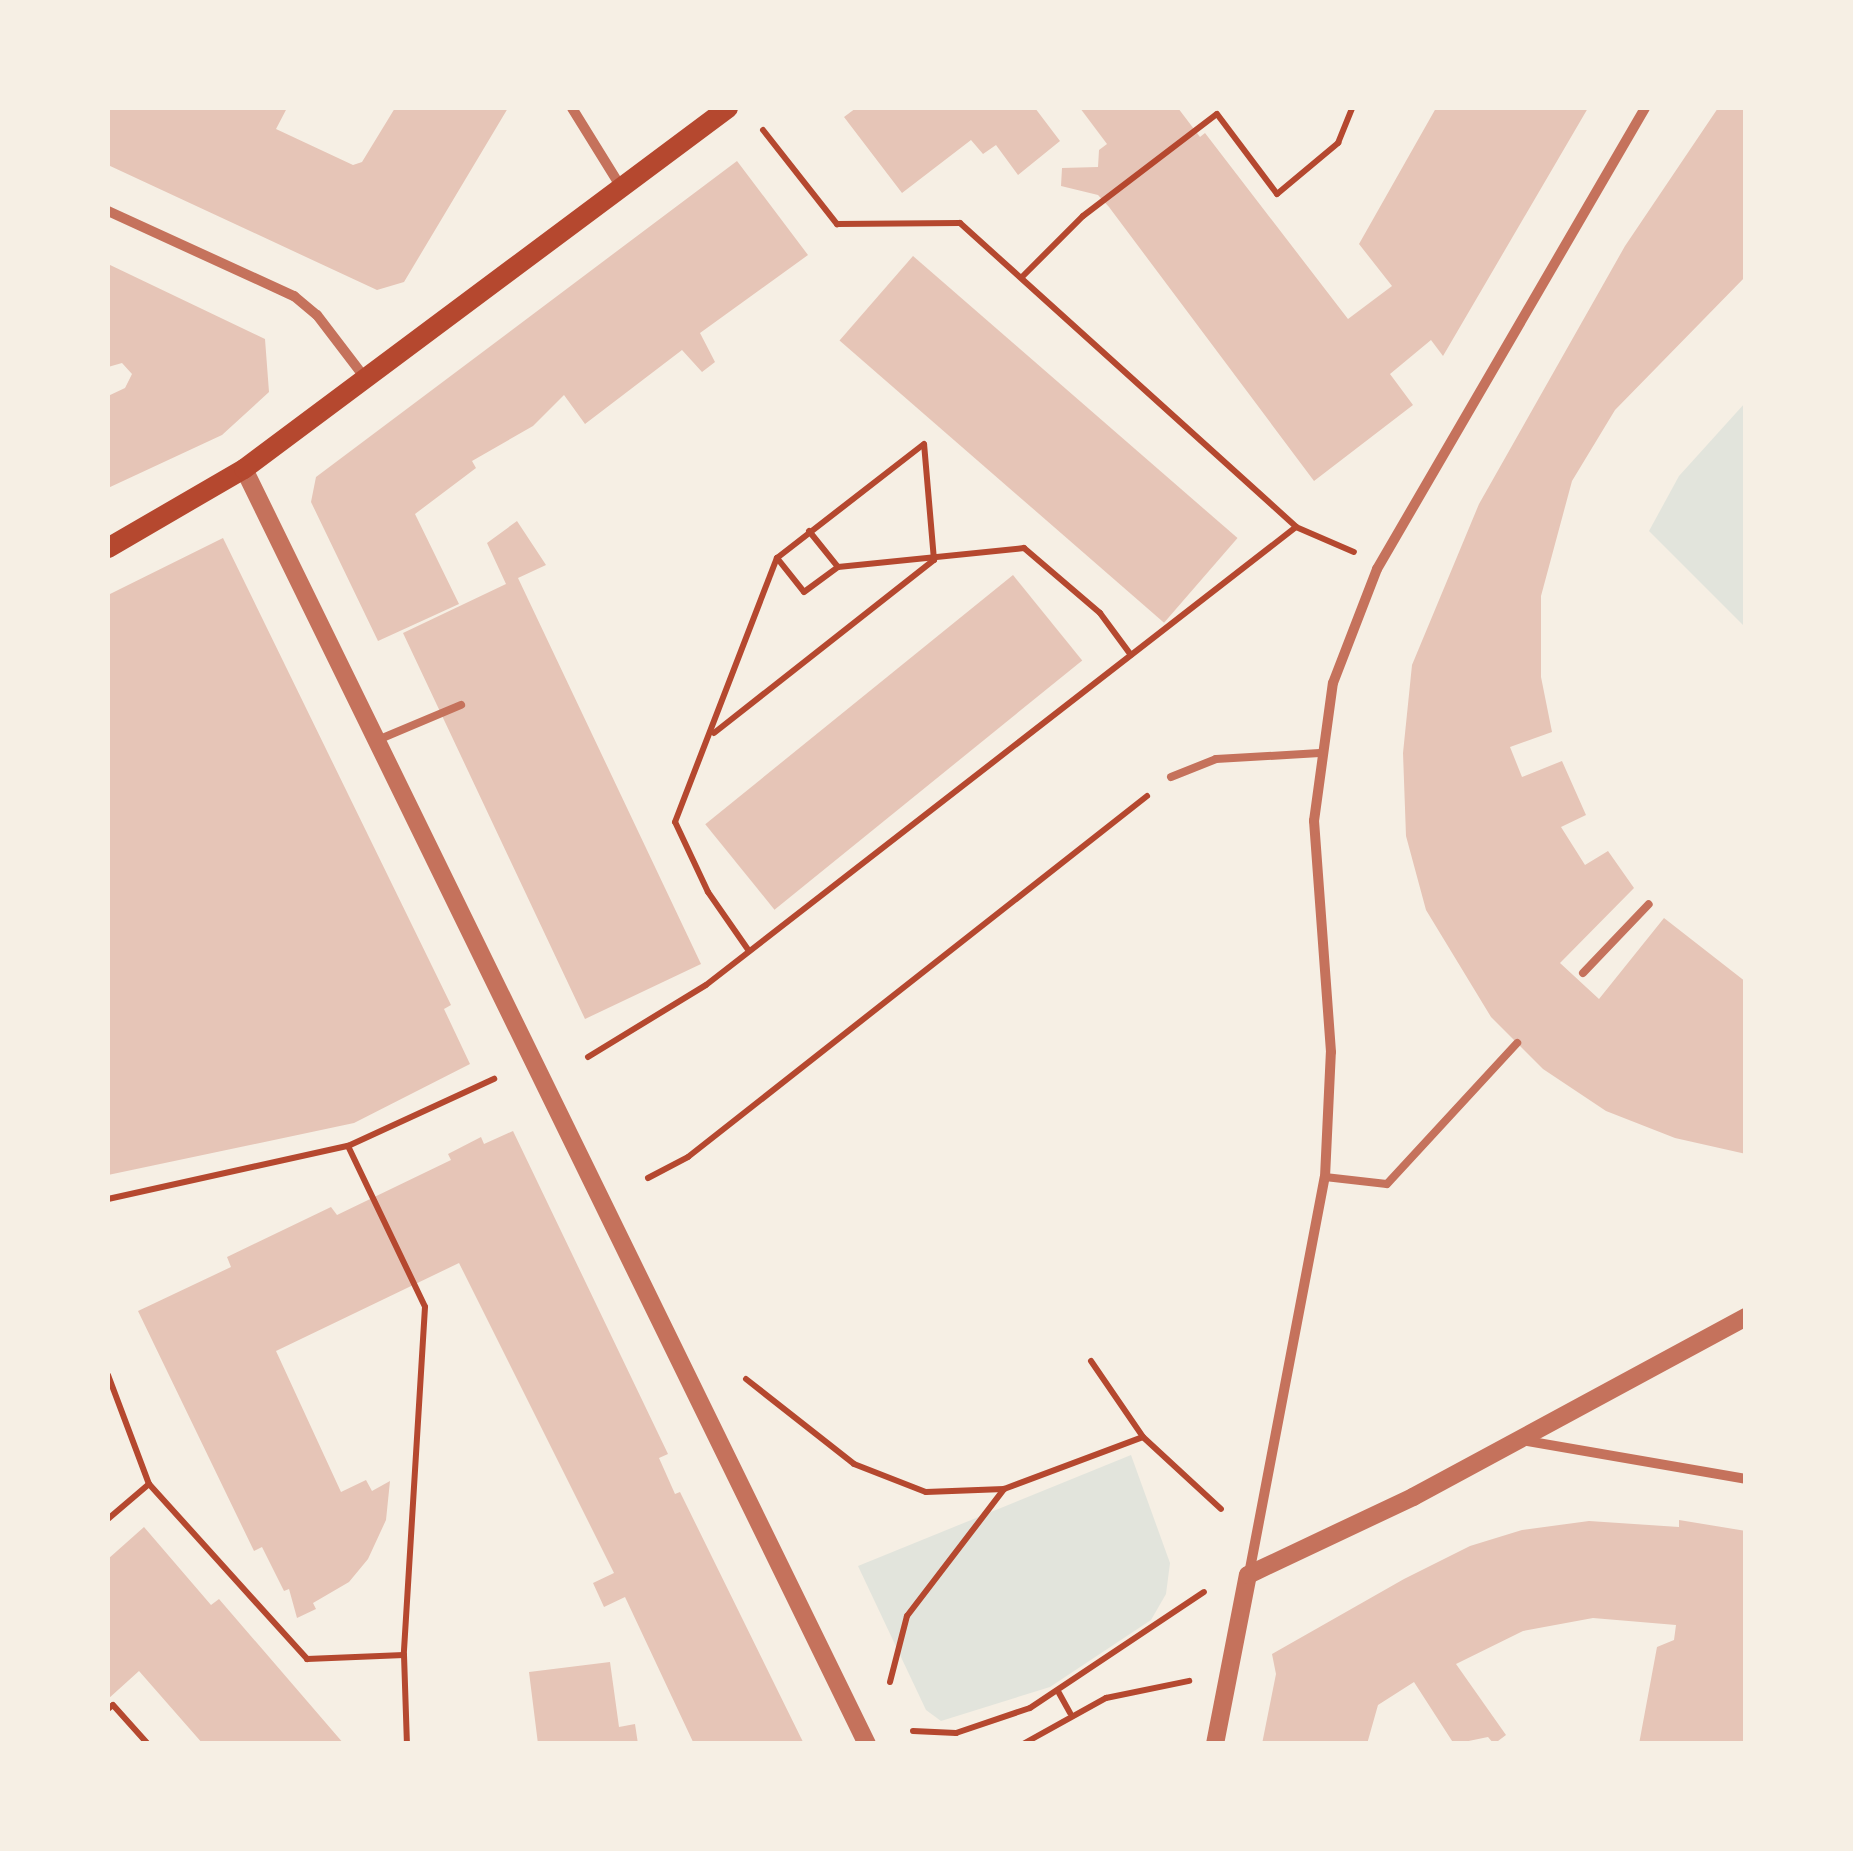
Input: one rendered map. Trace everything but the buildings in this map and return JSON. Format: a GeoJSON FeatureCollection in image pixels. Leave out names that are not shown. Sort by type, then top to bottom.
{"type":"FeatureCollection","features":[{"type":"Feature","properties":{"kind":"main road"},"geometry":{"type":"LineString","coordinates":[[108,548],[244,469],[728,108]]}},
{"type":"Feature","properties":{"kind":"street"},"geometry":{"type":"LineString","coordinates":[[572,108],[621,187]]}},
{"type":"Feature","properties":{"kind":"street"},"geometry":{"type":"LineString","coordinates":[[1215,1744],[1325,1177],[1331,1052],[1314,820],[1320,752],[1333,683],[1376,568],[1646,108]]}},
{"type":"Feature","properties":{"kind":"street"},"geometry":{"type":"LineString","coordinates":[[108,211],[294,296],[317,314],[366,380]]}},
{"type":"Feature","properties":{"kind":"street"},"geometry":{"type":"LineString","coordinates":[[244,469],[380,740],[867,1744]]}},
{"type":"Feature","properties":{"kind":"street"},"geometry":{"type":"LineString","coordinates":[[1248,1575],[1520,1440],[1746,1317]]}},
{"type":"Feature","properties":{"kind":"street"},"geometry":{"type":"LineString","coordinates":[[1520,1440],[1746,1480]]}},
{"type":"Feature","properties":{"kind":"lane"},"geometry":{"type":"LineString","coordinates":[[380,740],[461,705]]}},
{"type":"Feature","properties":{"kind":"lane"},"geometry":{"type":"LineString","coordinates":[[1171,776],[1216,759],[1320,752]]}},
{"type":"Feature","properties":{"kind":"lane"},"geometry":{"type":"LineString","coordinates":[[1583,973],[1649,904]]}},
{"type":"Feature","properties":{"kind":"lane"},"geometry":{"type":"LineString","coordinates":[[1325,1177],[1387,1184],[1517,1043]]}},
{"type":"Feature","properties":{"kind":"path"},"geometry":{"type":"LineString","coordinates":[[1022,277],[1083,216],[1217,114],[1277,194],[1338,144],[1352,108]]}},
{"type":"Feature","properties":{"kind":"path"},"geometry":{"type":"LineString","coordinates":[[763,130],[837,224],[960,223],[1296,527],[1345,544],[1376,568]]}},
{"type":"Feature","properties":{"kind":"path"},"geometry":{"type":"LineString","coordinates":[[749,951],[708,892],[675,822],[713,734],[777,558],[924,444],[934,560]]}},
{"type":"Feature","properties":{"kind":"path"},"geometry":{"type":"LineString","coordinates":[[588,1058],[749,951],[1296,527]]}},
{"type":"Feature","properties":{"kind":"path"},"geometry":{"type":"LineString","coordinates":[[810,531],[838,567]]}},
{"type":"Feature","properties":{"kind":"path"},"geometry":{"type":"LineString","coordinates":[[777,558],[804,592],[838,567],[1024,548],[1100,612],[1131,655]]}},
{"type":"Feature","properties":{"kind":"path"},"geometry":{"type":"LineString","coordinates":[[713,734],[934,560]]}},
{"type":"Feature","properties":{"kind":"path"},"geometry":{"type":"LineString","coordinates":[[648,1178],[688,1157],[1171,776]]}},
{"type":"Feature","properties":{"kind":"path"},"geometry":{"type":"LineString","coordinates":[[108,1199],[348,1146],[494,1079]]}},
{"type":"Feature","properties":{"kind":"path"},"geometry":{"type":"LineString","coordinates":[[348,1146],[425,1307],[404,1655],[407,1744]]}},
{"type":"Feature","properties":{"kind":"path"},"geometry":{"type":"LineString","coordinates":[[1090,1361],[1143,1436],[1221,1508]]}},
{"type":"Feature","properties":{"kind":"path"},"geometry":{"type":"LineString","coordinates":[[108,1375],[149,1484],[307,1659],[404,1655]]}},
{"type":"Feature","properties":{"kind":"path"},"geometry":{"type":"LineString","coordinates":[[746,1379],[854,1464],[926,1492],[1004,1488],[1143,1436]]}},
{"type":"Feature","properties":{"kind":"path"},"geometry":{"type":"LineString","coordinates":[[108,1519],[149,1484]]}},
{"type":"Feature","properties":{"kind":"path"},"geometry":{"type":"LineString","coordinates":[[890,1682],[907,1616],[1004,1488]]}},
{"type":"Feature","properties":{"kind":"path"},"geometry":{"type":"LineString","coordinates":[[913,1731],[956,1733],[1060,1693],[1204,1592]]}},
{"type":"Feature","properties":{"kind":"path"},"geometry":{"type":"LineString","coordinates":[[1023,1744],[1070,1713],[1139,1688],[1189,1681]]}},
{"type":"Feature","properties":{"kind":"path"},"geometry":{"type":"LineString","coordinates":[[1060,1693],[1070,1713]]}},
{"type":"Feature","properties":{"kind":"path"},"geometry":{"type":"LineString","coordinates":[[108,1709],[113,1704],[148,1744]]}},
{"type":"Feature","properties":{"kind":"shaded area"},"geometry":{"type":"Polygon","coordinates":[[[1745,403],[1745,627],[1649,531],[1679,476],[1745,403]]]}},
{"type":"Feature","properties":{"kind":"shaded area"},"geometry":{"type":"Polygon","coordinates":[[[1131,1455],[1170,1563],[1166,1594],[1151,1620],[1050,1687],[941,1721],[926,1710],[858,1566],[1131,1455]]]}}]}
